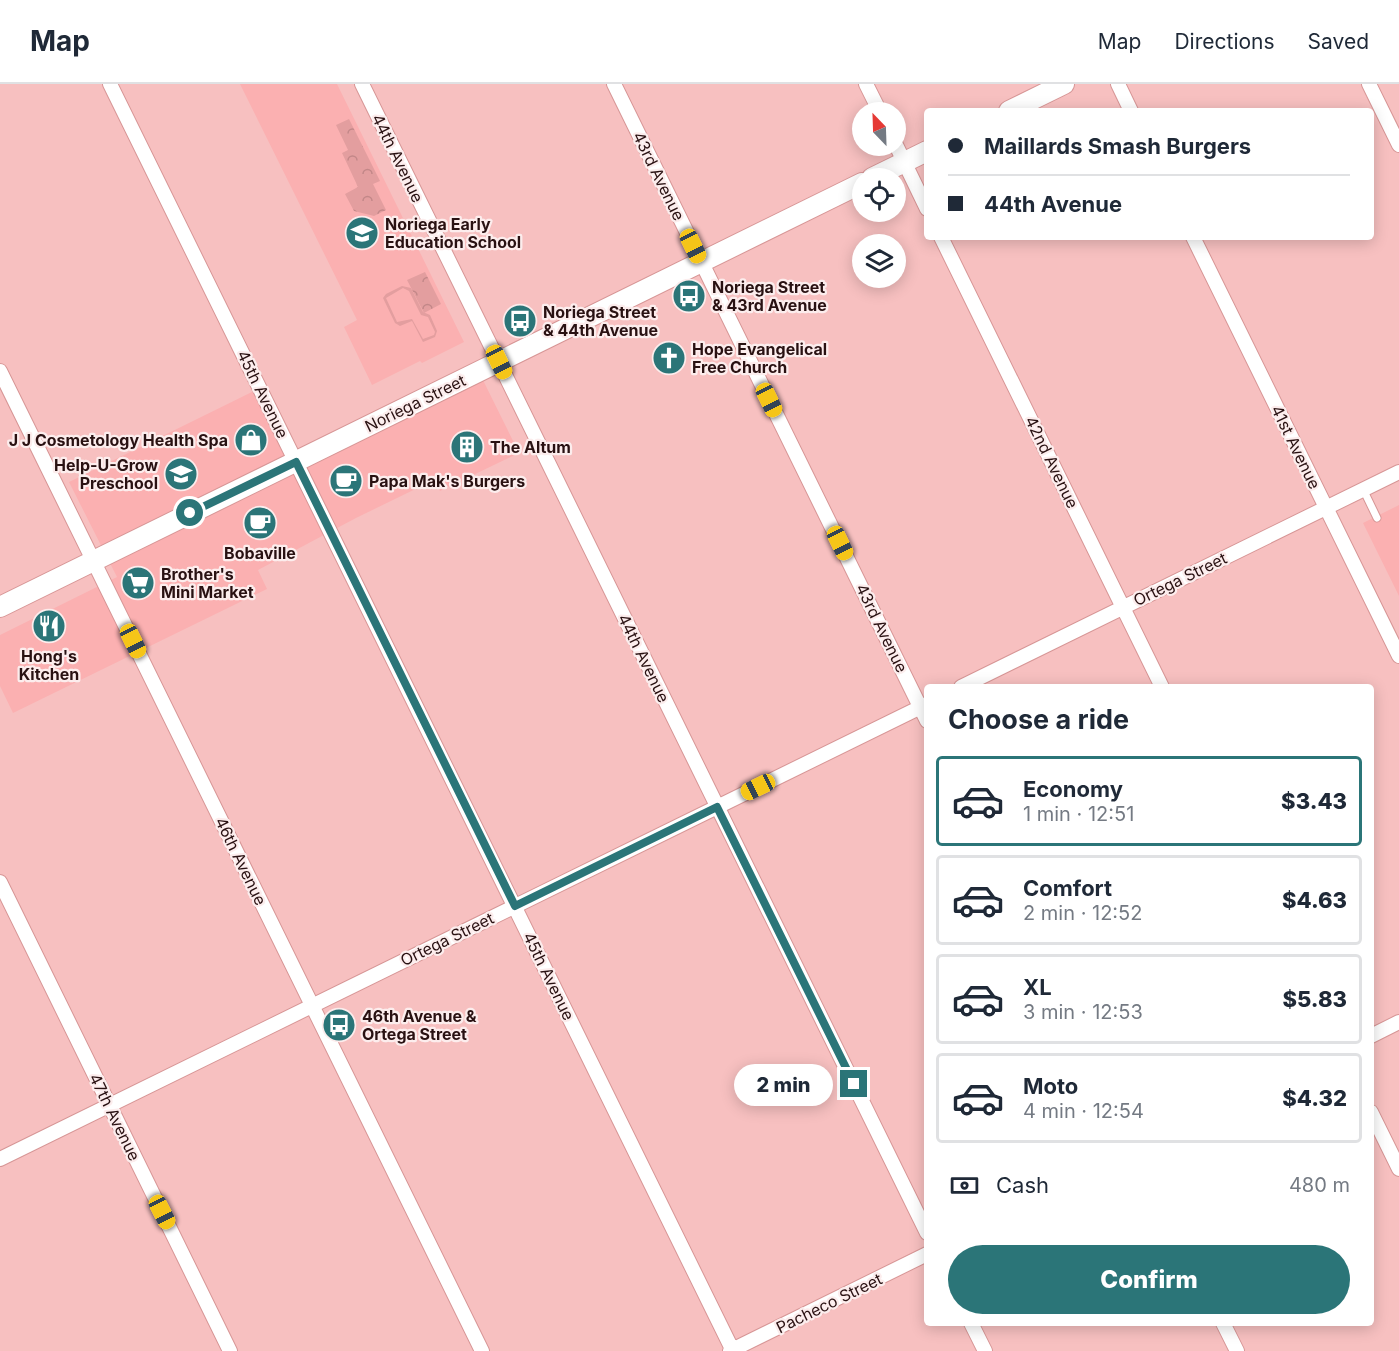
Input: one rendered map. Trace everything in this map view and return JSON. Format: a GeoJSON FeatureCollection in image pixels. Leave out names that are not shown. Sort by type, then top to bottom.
{"type":"FeatureCollection","features":[{"type":"Feature","properties":{"kind":"street","name":"45th Avenue"},"geometry":{"type":"LineString","coordinates":[[110,84],[732,1351]]}},
{"type":"Feature","properties":{"kind":"street","name":"44th Avenue"},"geometry":{"type":"LineString","coordinates":[[362,84],[924,1227]]}},
{"type":"Feature","properties":{"kind":"street","name":"43rd Avenue"},"geometry":{"type":"LineString","coordinates":[[614,84],[924,705]]}},
{"type":"Feature","properties":{"kind":"street"},"geometry":{"type":"LineString","coordinates":[[866,84],[875,102]]}},
{"type":"Feature","properties":{"kind":"street"},"geometry":{"type":"LineString","coordinates":[[1015,108],[1064,84]]}},
{"type":"Feature","properties":{"kind":"street"},"geometry":{"type":"LineString","coordinates":[[1118,84],[1130,108]]}},
{"type":"Feature","properties":{"kind":"street"},"geometry":{"type":"LineString","coordinates":[[1369,84],[1399,145]]}},
{"type":"Feature","properties":{"kind":"street"},"geometry":{"type":"LineString","coordinates":[[893,168],[924,153]]}},
{"type":"Feature","properties":{"kind":"street"},"geometry":{"type":"LineString","coordinates":[[901,156],[924,203]]}},
{"type":"Feature","properties":{"kind":"street","name":"Noriega Street"},"geometry":{"type":"LineString","coordinates":[[0,607],[852,188]]}},
{"type":"Feature","properties":{"kind":"street","name":"42nd Avenue"},"geometry":{"type":"LineString","coordinates":[[942,240],[1161,684]]}},
{"type":"Feature","properties":{"kind":"street","name":"41st Avenue"},"geometry":{"type":"LineString","coordinates":[[1194,240],[1399,656]]}},
{"type":"Feature","properties":{"kind":"street","name":"46th Avenue"},"geometry":{"type":"LineString","coordinates":[[0,371],[482,1351]]}},
{"type":"Feature","properties":{"kind":"street","name":"Ortega Street"},"geometry":{"type":"LineString","coordinates":[[967,684],[1399,472]]}},
{"type":"Feature","properties":{"kind":"street","name":"Ortega Street"},"geometry":{"type":"LineString","coordinates":[[0,1159],[924,705]]}},
{"type":"Feature","properties":{"kind":"street","name":"47th Avenue"},"geometry":{"type":"LineString","coordinates":[[0,882],[230,1351]]}},
{"type":"Feature","properties":{"kind":"street"},"geometry":{"type":"LineString","coordinates":[[1374,1034],[1399,1022]]}},
{"type":"Feature","properties":{"kind":"street"},"geometry":{"type":"LineString","coordinates":[[1374,1118],[1399,1169]]}},
{"type":"Feature","properties":{"kind":"street","name":"Pacheco Street"},"geometry":{"type":"LineString","coordinates":[[732,1351],[924,1255]]}},
{"type":"Feature","properties":{"kind":"street"},"geometry":{"type":"LineString","coordinates":[[972,1326],[985,1351]]}},
{"type":"Feature","properties":{"kind":"street"},"geometry":{"type":"LineString","coordinates":[[1224,1326],[1237,1351]]}},
{"type":"Feature","properties":{"kind":"lane"},"geometry":{"type":"LineString","coordinates":[[1363,489],[1377,518]]}},
{"type":"Feature","properties":{"kind":"shaded area","name":"Noriega Early Education School"},"geometry":{"type":"Polygon","coordinates":[[[240,84],[337,84],[464,342],[372,385],[344,327],[357,320],[240,84]]]}},
{"type":"Feature","properties":{"kind":"shaded area"},"geometry":{"type":"Polygon","coordinates":[[[479,372],[519,453],[440,491],[434,480],[356,518],[258,570],[267,589],[13,713],[0,686],[0,635],[117,577],[69,482],[260,388],[296,462],[479,372]]]}},
{"type":"Feature","properties":{"kind":"shaded area"},"geometry":{"type":"Polygon","coordinates":[[[1399,505],[1399,596],[1363,523],[1399,505]]]}},
{"type":"Feature","properties":{"kind":"green space"},"geometry":{"type":"Polygon","coordinates":[[[349,119],[380,181],[373,184],[386,210],[374,216],[354,211],[345,194],[358,187],[342,153],[348,150],[336,125],[349,119]]]}},
{"type":"Feature","properties":{"kind":"green space"},"geometry":{"type":"Polygon","coordinates":[[[425,272],[441,304],[424,313],[407,280],[425,272]]]}},
{"type":"Feature","properties":{"kind":"green space"},"geometry":{"type":"Polygon","coordinates":[[[402,286],[411,288],[423,312],[430,315],[437,331],[435,337],[423,342],[412,321],[400,326],[395,323],[383,298],[402,286]],[[403,288],[386,298],[397,322],[412,319],[423,339],[434,335],[435,332],[428,317],[421,315],[409,291],[403,288]]]}},
{"type":"Feature","properties":{"kind":"place","name":"Noriega Early Education School"},"geometry":{"type":"Point","coordinates":[362,233]}},
{"type":"Feature","properties":{"kind":"place","name":"Noriega Street & 43rd Avenue"},"geometry":{"type":"Point","coordinates":[689,296]}},
{"type":"Feature","properties":{"kind":"place","name":"Noriega Street & 44th Avenue"},"geometry":{"type":"Point","coordinates":[520,321]}},
{"type":"Feature","properties":{"kind":"place","name":"Hope Evangelical Free Church"},"geometry":{"type":"Point","coordinates":[669,358]}},
{"type":"Feature","properties":{"kind":"place","name":"J J Cosmetology Health Spa"},"geometry":{"type":"Point","coordinates":[251,440]}},
{"type":"Feature","properties":{"kind":"place","name":"The Altum"},"geometry":{"type":"Point","coordinates":[467,447]}},
{"type":"Feature","properties":{"kind":"place","name":"Help-U-Grow Preschool"},"geometry":{"type":"Point","coordinates":[181,474]}},
{"type":"Feature","properties":{"kind":"place","name":"Papa Mak's Burgers"},"geometry":{"type":"Point","coordinates":[346,481]}},
{"type":"Feature","properties":{"kind":"place","name":"Bobaville"},"geometry":{"type":"Point","coordinates":[260,523]}},
{"type":"Feature","properties":{"kind":"place","name":"Brother's Mini Market"},"geometry":{"type":"Point","coordinates":[138,583]}},
{"type":"Feature","properties":{"kind":"place","name":"Hong's Kitchen"},"geometry":{"type":"Point","coordinates":[49,626]}},
{"type":"Feature","properties":{"kind":"place","name":"46th Avenue & Ortega Street"},"geometry":{"type":"Point","coordinates":[339,1025]}},
{"type":"Feature","properties":{"kind":"route"},"geometry":{"type":"LineString","coordinates":[[190,513],[296,462],[515,906],[717,807],[854,1084]]}}]}
